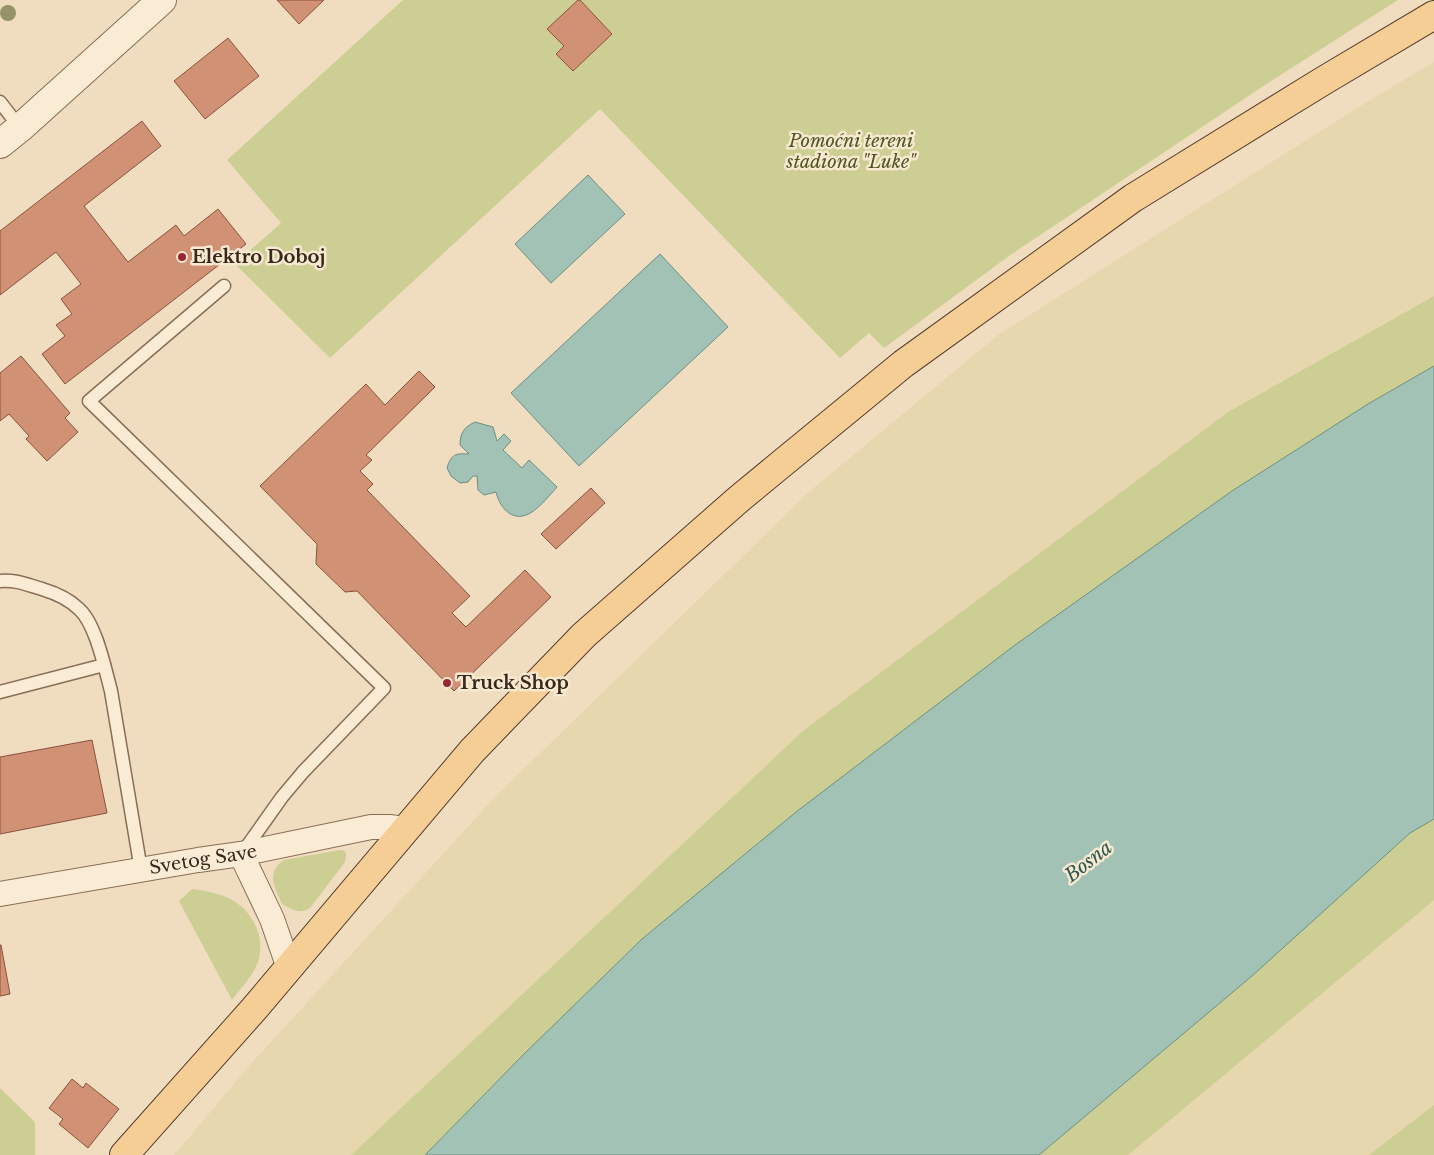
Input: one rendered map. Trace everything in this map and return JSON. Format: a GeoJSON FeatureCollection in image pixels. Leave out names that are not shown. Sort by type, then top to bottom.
{"type":"FeatureCollection","features":[{"type":"Feature","properties":{"kind":"main road"},"geometry":{"type":"LineString","coordinates":[[124,1155],[254,1009],[472,751],[584,635],[740,498],[903,364],[1133,198],[1434,15]]}},
{"type":"Feature","properties":{"kind":"street"},"geometry":{"type":"LineString","coordinates":[[10,136],[162,0]]}},
{"type":"Feature","properties":{"kind":"street","name":"Svetog Save"},"geometry":{"type":"LineString","coordinates":[[0,894],[241,854],[371,827],[407,829]]}},
{"type":"Feature","properties":{"kind":"street"},"geometry":{"type":"LineString","coordinates":[[241,854],[272,919],[288,968]]}},
{"type":"Feature","properties":{"kind":"lane"},"geometry":{"type":"LineString","coordinates":[[0,102],[10,136]]}},
{"type":"Feature","properties":{"kind":"lane"},"geometry":{"type":"LineString","coordinates":[[224,286],[89,402],[384,688],[303,772],[282,797],[241,854]]}},
{"type":"Feature","properties":{"kind":"lane"},"geometry":{"type":"LineString","coordinates":[[0,581],[16,580],[55,593],[80,609],[92,629],[111,691],[141,870]]}},
{"type":"Feature","properties":{"kind":"lane"},"geometry":{"type":"LineString","coordinates":[[0,692],[104,665]]}},
{"type":"Feature","properties":{"kind":"shaded area"},"geometry":{"type":"Polygon","coordinates":[[[1434,62],[1434,296],[1228,412],[804,730],[351,1155],[174,1155],[249,1066],[496,796],[810,491],[998,335],[1362,105],[1434,62]]]}},
{"type":"Feature","properties":{"kind":"shaded area"},"geometry":{"type":"Polygon","coordinates":[[[1434,898],[1434,1105],[1369,1155],[1128,1155],[1434,898]]]}},
{"type":"Feature","properties":{"kind":"green space","name":"Pomoćni tereni stadiona \"Luke\""},"geometry":{"type":"Polygon","coordinates":[[[403,0],[1398,0],[1265,85],[1009,256],[884,348],[869,333],[840,358],[600,109],[330,358],[235,264],[281,223],[227,160],[403,0]]]}},
{"type":"Feature","properties":{"kind":"green space"},"geometry":{"type":"Polygon","coordinates":[[[1434,296],[1434,366],[1368,404],[1232,491],[1015,645],[796,812],[642,939],[524,1054],[425,1155],[351,1155],[804,730],[1228,412],[1434,296]]]}},
{"type":"Feature","properties":{"kind":"green space"},"geometry":{"type":"Polygon","coordinates":[[[1434,819],[1434,900],[1128,1155],[1039,1155],[1252,976],[1410,833],[1434,819]]]}},
{"type":"Feature","properties":{"kind":"green space"},"geometry":{"type":"Polygon","coordinates":[[[340,850],[345,851],[345,862],[310,908],[299,911],[282,904],[273,880],[273,875],[278,865],[284,860],[340,850]]]}},
{"type":"Feature","properties":{"kind":"green space"},"geometry":{"type":"Polygon","coordinates":[[[192,889],[223,896],[240,905],[253,921],[258,932],[260,955],[258,962],[250,977],[232,1000],[179,901],[192,889]]]}},
{"type":"Feature","properties":{"kind":"green space"},"geometry":{"type":"Polygon","coordinates":[[[0,1088],[35,1122],[35,1155],[0,1155],[0,1088]]]}},
{"type":"Feature","properties":{"kind":"green space"},"geometry":{"type":"Polygon","coordinates":[[[1434,1105],[1434,1155],[1369,1155],[1434,1105]]]}},
{"type":"Feature","properties":{"kind":"water"},"geometry":{"type":"Polygon","coordinates":[[[588,175],[625,214],[551,283],[515,244],[588,175]]]}},
{"type":"Feature","properties":{"kind":"water"},"geometry":{"type":"Polygon","coordinates":[[[660,254],[728,327],[579,466],[511,393],[660,254]]]}},
{"type":"Feature","properties":{"kind":"water","name":"Bosna"},"geometry":{"type":"Polygon","coordinates":[[[1434,366],[1434,819],[1410,833],[1252,976],[1039,1155],[425,1155],[524,1054],[642,939],[796,812],[1015,645],[1232,491],[1368,404],[1434,366]]]}},
{"type":"Feature","properties":{"kind":"water"},"geometry":{"type":"Polygon","coordinates":[[[475,422],[493,427],[497,441],[504,434],[511,441],[503,450],[522,468],[529,460],[557,487],[532,512],[519,516],[509,513],[504,509],[496,492],[484,495],[478,490],[477,476],[473,476],[468,482],[460,483],[451,476],[447,468],[452,457],[457,454],[469,454],[460,445],[461,437],[465,428],[475,422]]]}},
{"type":"Feature","properties":{"kind":"building"},"geometry":{"type":"Polygon","coordinates":[[[277,0],[324,0],[299,24],[277,0]]]}},
{"type":"Feature","properties":{"kind":"building"},"geometry":{"type":"Polygon","coordinates":[[[578,0],[612,34],[573,71],[556,54],[564,46],[547,29],[578,0]]]}},
{"type":"Feature","properties":{"kind":"building"},"geometry":{"type":"Polygon","coordinates":[[[228,38],[259,76],[205,119],[174,81],[228,38]]]}},
{"type":"Feature","properties":{"kind":"building","name":"Elektro Doboj"},"geometry":{"type":"Polygon","coordinates":[[[142,121],[161,146],[84,206],[128,262],[176,225],[184,236],[218,209],[246,244],[65,384],[42,354],[65,336],[56,325],[72,314],[61,299],[81,284],[56,252],[0,295],[0,231],[142,121]]]}},
{"type":"Feature","properties":{"kind":"building"},"geometry":{"type":"Polygon","coordinates":[[[21,356],[70,413],[65,418],[78,432],[47,461],[26,439],[29,436],[9,414],[0,421],[0,373],[21,356]]]}},
{"type":"Feature","properties":{"kind":"building"},"geometry":{"type":"Polygon","coordinates":[[[419,371],[435,387],[366,455],[372,460],[360,471],[373,484],[367,490],[470,596],[452,613],[466,627],[525,570],[551,597],[454,691],[357,591],[345,592],[316,564],[317,544],[260,486],[366,384],[385,405],[419,371]]]}},
{"type":"Feature","properties":{"kind":"building"},"geometry":{"type":"Polygon","coordinates":[[[591,488],[605,503],[556,549],[541,534],[591,488]]]}},
{"type":"Feature","properties":{"kind":"building"},"geometry":{"type":"Polygon","coordinates":[[[92,740],[107,813],[0,834],[0,757],[92,740]]]}},
{"type":"Feature","properties":{"kind":"building"},"geometry":{"type":"Polygon","coordinates":[[[0,945],[10,994],[0,996],[0,945]]]}},
{"type":"Feature","properties":{"kind":"building"},"geometry":{"type":"Polygon","coordinates":[[[72,1079],[83,1088],[86,1083],[119,1109],[88,1148],[59,1124],[63,1119],[49,1108],[72,1079]]]}},
{"type":"Feature","properties":{"kind":"place","name":"Elektro Doboj"},"geometry":{"type":"Point","coordinates":[182,257]}},
{"type":"Feature","properties":{"kind":"place","name":"Truck Shop"},"geometry":{"type":"Point","coordinates":[447,683]}}]}
